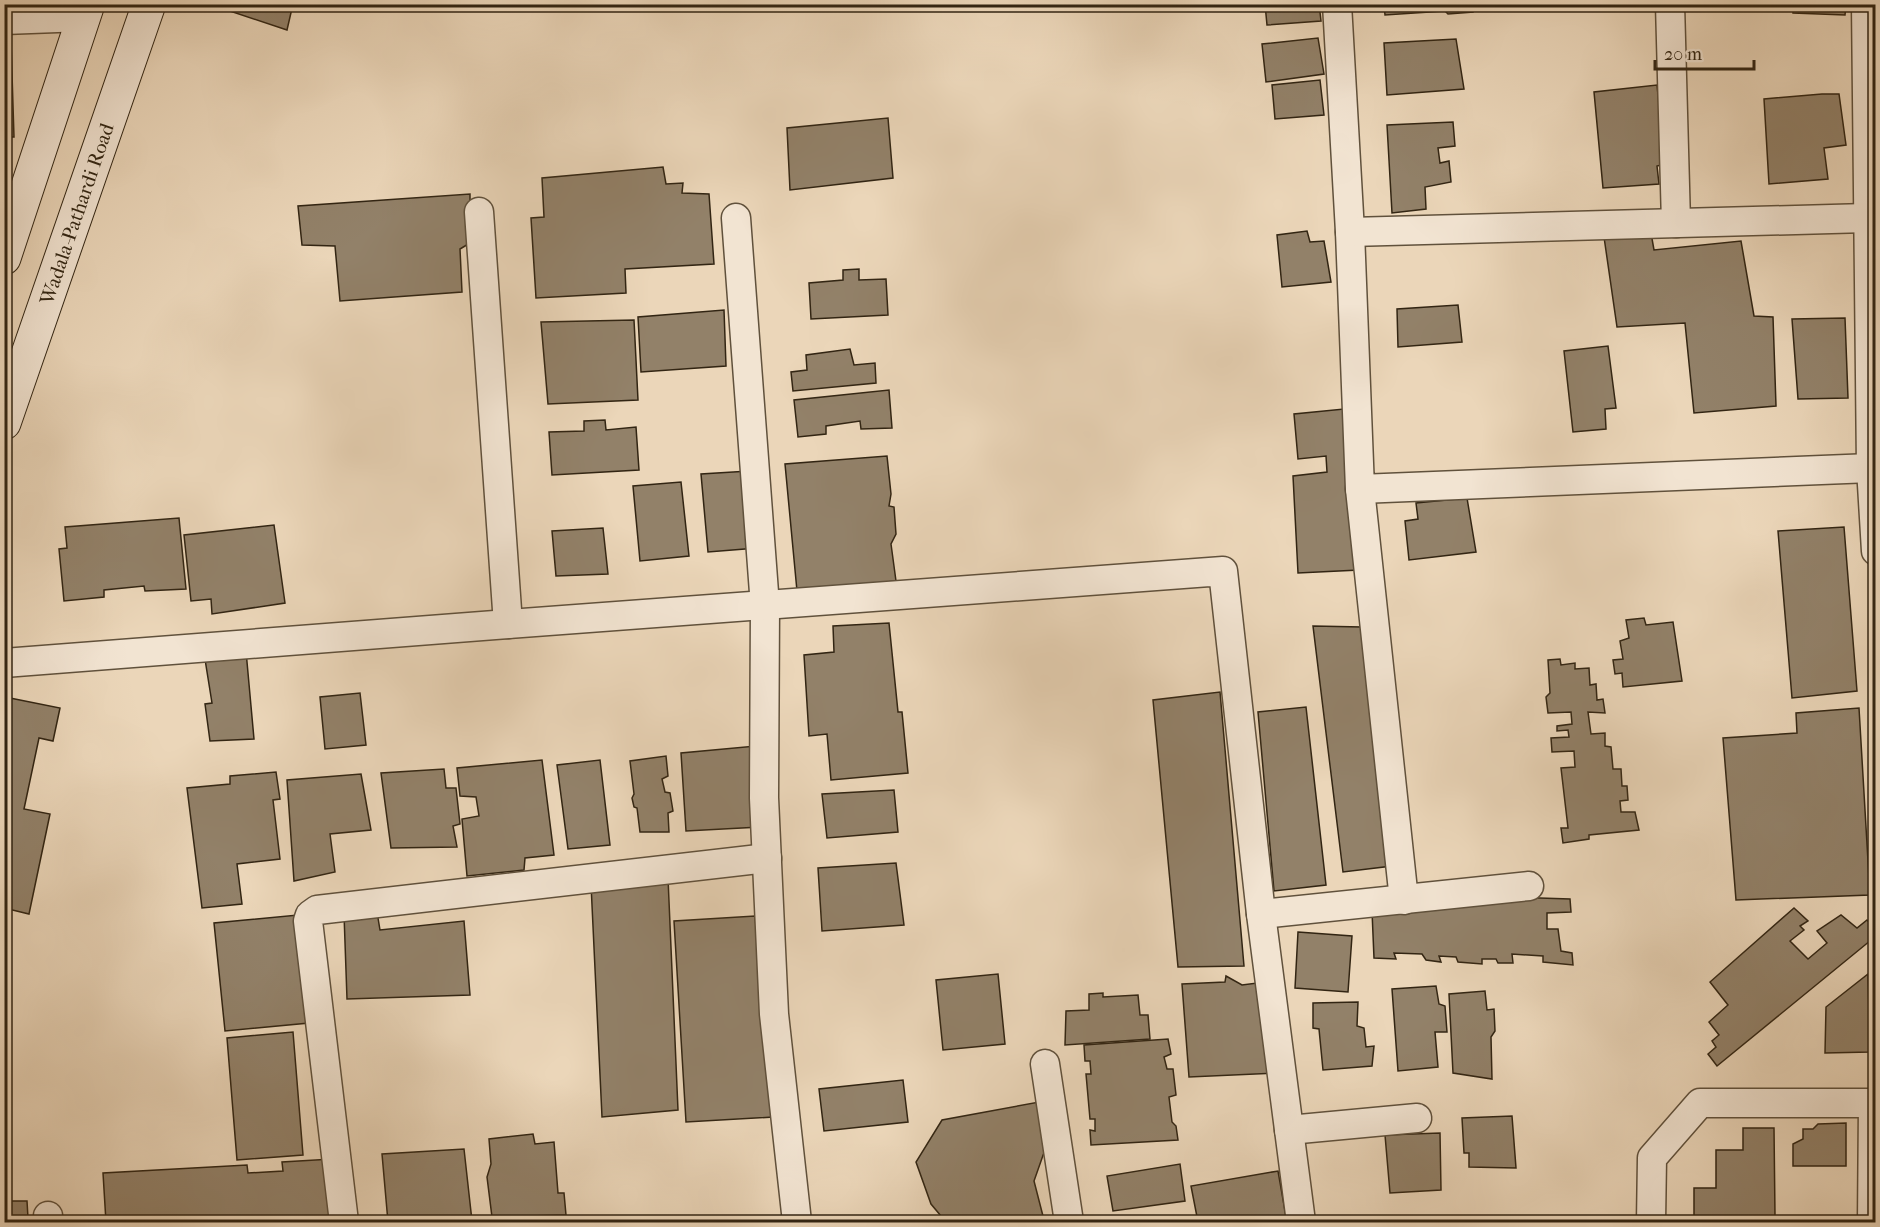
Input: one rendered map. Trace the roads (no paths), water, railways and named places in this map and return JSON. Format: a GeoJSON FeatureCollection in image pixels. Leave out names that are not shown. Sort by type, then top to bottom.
{"type":"FeatureCollection","features":[{"type":"Feature","properties":{"kind":"main road","name":"Wadala-Pathardi Road"},"geometry":{"type":"LineString","coordinates":[[4,423],[149,4]]}},
{"type":"Feature","properties":{"kind":"main road"},"geometry":{"type":"LineString","coordinates":[[4,258],[86,11]]}},
{"type":"Feature","properties":{"kind":"street"},"geometry":{"type":"LineString","coordinates":[[1337,4],[1350,232],[1360,489],[1404,900]]}},
{"type":"Feature","properties":{"kind":"street"},"geometry":{"type":"LineString","coordinates":[[1670,4],[1676,223]]}},
{"type":"Feature","properties":{"kind":"street"},"geometry":{"type":"LineString","coordinates":[[1866,4],[1871,468],[1875,551]]}},
{"type":"Feature","properties":{"kind":"street"},"geometry":{"type":"LineString","coordinates":[[4,20],[86,11]]}},
{"type":"Feature","properties":{"kind":"street"},"geometry":{"type":"LineString","coordinates":[[479,212],[508,624]]}},
{"type":"Feature","properties":{"kind":"street"},"geometry":{"type":"LineString","coordinates":[[736,218],[765,606],[764,798],[774,1014],[796,1222]]}},
{"type":"Feature","properties":{"kind":"street"},"geometry":{"type":"LineString","coordinates":[[1350,232],[1867,218]]}},
{"type":"Feature","properties":{"kind":"street"},"geometry":{"type":"LineString","coordinates":[[1360,489],[1871,468]]}},
{"type":"Feature","properties":{"kind":"street"},"geometry":{"type":"LineString","coordinates":[[4,663],[1223,571],[1261,914],[1301,1222]]}},
{"type":"Feature","properties":{"kind":"street"},"geometry":{"type":"LineString","coordinates":[[344,1222],[308,921],[310,915],[317,910],[767,858]]}},
{"type":"Feature","properties":{"kind":"street"},"geometry":{"type":"LineString","coordinates":[[1261,914],[1529,886]]}},
{"type":"Feature","properties":{"kind":"street"},"geometry":{"type":"LineString","coordinates":[[1045,1064],[1069,1222]]}},
{"type":"Feature","properties":{"kind":"street"},"geometry":{"type":"LineString","coordinates":[[1651,1222],[1652,1158],[1700,1103],[1874,1103],[1872,1222]]}},
{"type":"Feature","properties":{"kind":"street"},"geometry":{"type":"LineString","coordinates":[[1289,1130],[1417,1118]]}}]}
